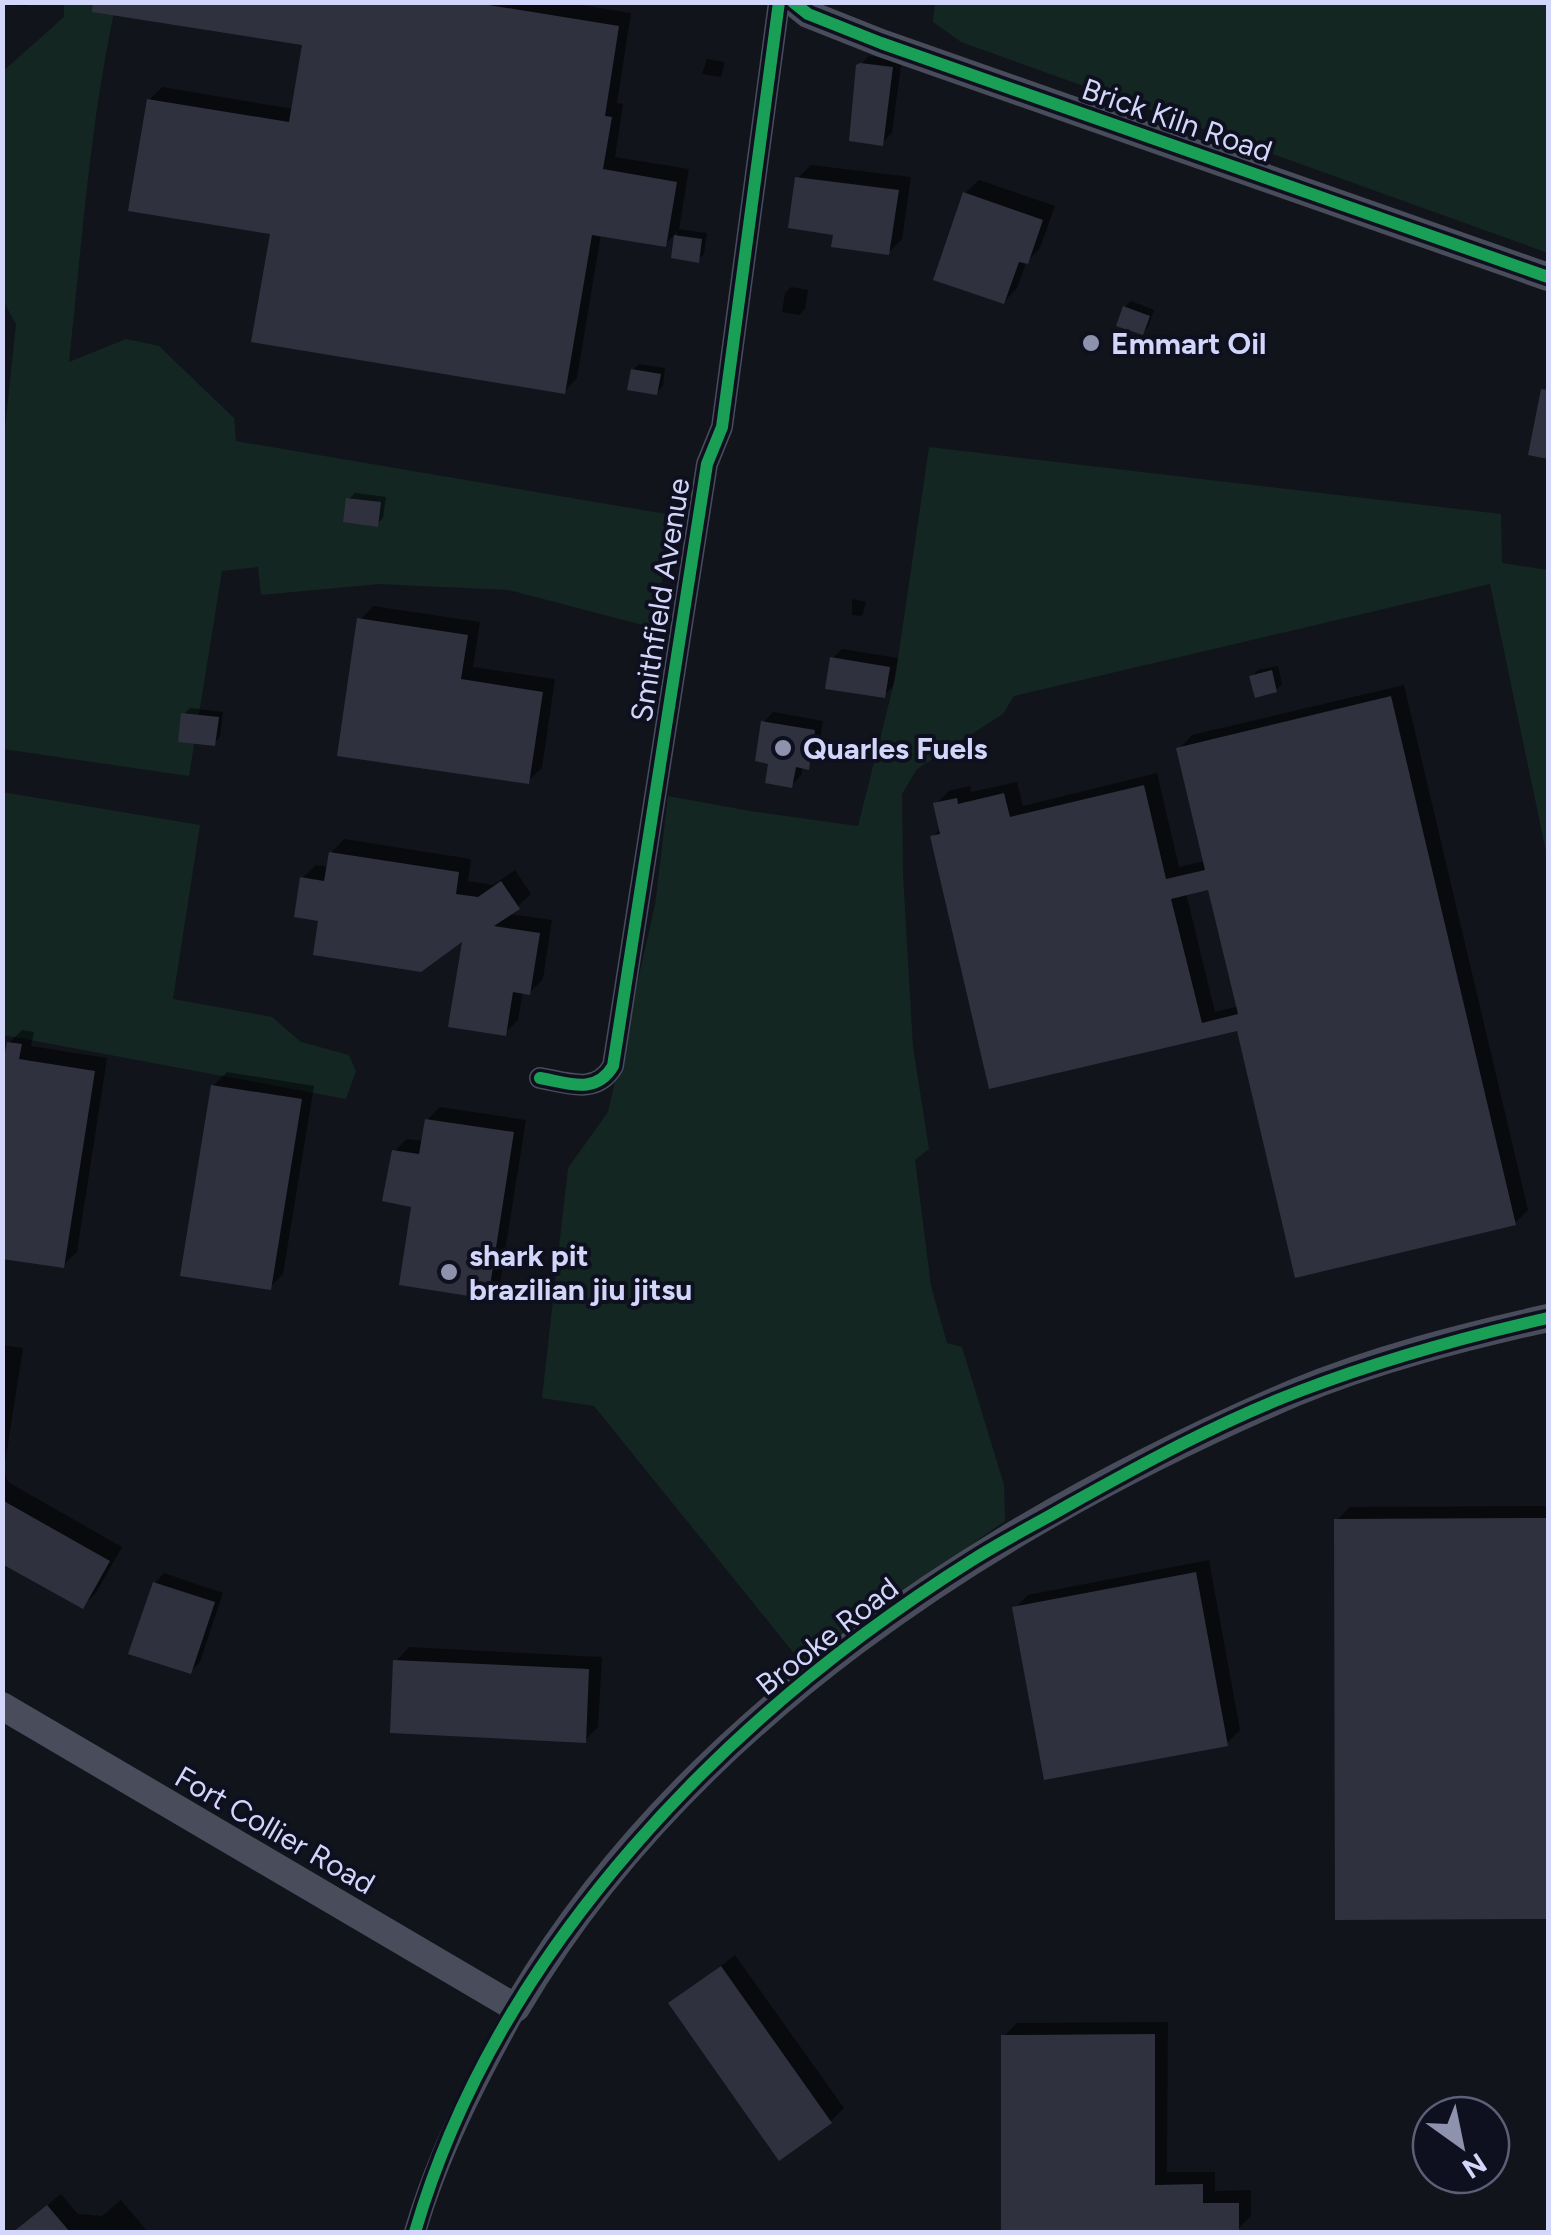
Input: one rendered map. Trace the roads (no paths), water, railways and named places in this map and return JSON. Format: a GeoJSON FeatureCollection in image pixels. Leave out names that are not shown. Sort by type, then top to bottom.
{"type":"FeatureCollection","features":[{"type":"Feature","properties":{"kind":"street","name":"Smithfield Avenue"},"geometry":{"type":"LineString","coordinates":[[540,1078],[584,1086],[597,1084],[613,1066],[707,464],[722,428],[779,2]]}},
{"type":"Feature","properties":{"kind":"street","name":"Brick Kiln Road"},"geometry":{"type":"LineString","coordinates":[[792,2],[808,14],[882,43],[1548,278]]}},
{"type":"Feature","properties":{"kind":"street","name":"Brooke Road"},"geometry":{"type":"LineString","coordinates":[[415,2232],[428,2188],[484,2065],[566,1930],[624,1856],[745,1733],[822,1669],[974,1558],[1162,1453],[1295,1393],[1469,1336],[1548,1318]]}},
{"type":"Feature","properties":{"kind":"street","name":"Fort Collier Road"},"geometry":{"type":"LineString","coordinates":[[2,1706],[516,2008]]}},
{"type":"Feature","properties":{"kind":"place","name":"Emmart Oil"},"geometry":{"type":"Point","coordinates":[1091,343]}},
{"type":"Feature","properties":{"kind":"place","name":"Quarles Fuels"},"geometry":{"type":"Point","coordinates":[783,748]}},
{"type":"Feature","properties":{"kind":"place","name":"shark pit brazilian jiu jitsu"},"geometry":{"type":"Point","coordinates":[449,1272]}}]}
